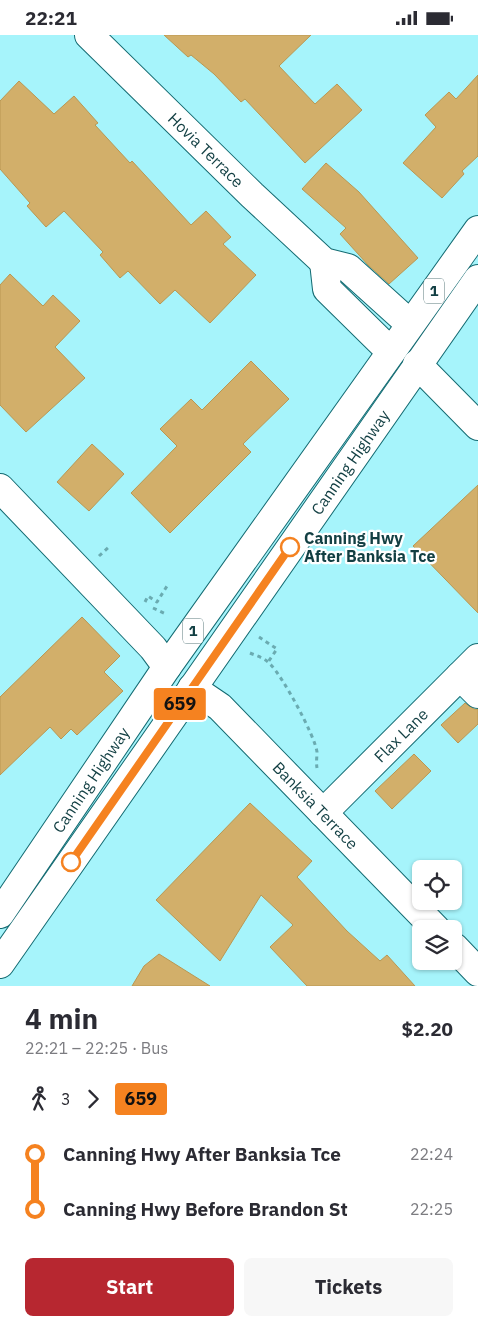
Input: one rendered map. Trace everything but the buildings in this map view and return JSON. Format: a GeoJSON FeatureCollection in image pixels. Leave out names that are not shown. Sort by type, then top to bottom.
{"type":"FeatureCollection","features":[{"type":"Feature","properties":{"kind":"main road","name":"Hovia Terrace"},"geometry":{"type":"LineString","coordinates":[[89,35],[252,195],[324,262],[348,268],[410,324]]}},
{"type":"Feature","properties":{"kind":"main road","name":"Canning Highway"},"geometry":{"type":"LineString","coordinates":[[0,914],[167,667],[478,230]]}},
{"type":"Feature","properties":{"kind":"main road"},"geometry":{"type":"LineString","coordinates":[[324,262],[327,289],[392,352]]}},
{"type":"Feature","properties":{"kind":"main road","name":"Canning Highway"},"geometry":{"type":"LineString","coordinates":[[0,964],[478,279]]}},
{"type":"Feature","properties":{"kind":"main road"},"geometry":{"type":"LineString","coordinates":[[417,365],[478,426]]}},
{"type":"Feature","properties":{"kind":"main road"},"geometry":{"type":"LineString","coordinates":[[0,488],[153,648],[167,667]]}},
{"type":"Feature","properties":{"kind":"main road","name":"Flax Lane"},"geometry":{"type":"LineString","coordinates":[[323,813],[472,676]]}},
{"type":"Feature","properties":{"kind":"main road","name":"Banksia Terrace"},"geometry":{"type":"LineString","coordinates":[[192,688],[220,707],[427,920]]}},
{"type":"Feature","properties":{"kind":"main road"},"geometry":{"type":"LineString","coordinates":[[462,955],[478,972]]}},
{"type":"Feature","properties":{"kind":"path"},"geometry":{"type":"LineString","coordinates":[[97,558],[110,546]]}},
{"type":"Feature","properties":{"kind":"path"},"geometry":{"type":"LineString","coordinates":[[144,603],[148,596],[157,602],[167,585]]}},
{"type":"Feature","properties":{"kind":"path"},"geometry":{"type":"LineString","coordinates":[[255,634],[277,649],[268,662]]}},
{"type":"Feature","properties":{"kind":"path"},"geometry":{"type":"LineString","coordinates":[[250,653],[268,662],[281,678],[298,707],[317,752]]}},
{"type":"Feature","properties":{"kind":"bus line","name":"659"},"geometry":{"type":"LineString","coordinates":[[71,862],[290,547]]}},
{"type":"Feature","properties":{"kind":"place","name":"Canning Hwy After Banksia Tce"},"geometry":{"type":"Point","coordinates":[290,547]}}]}
